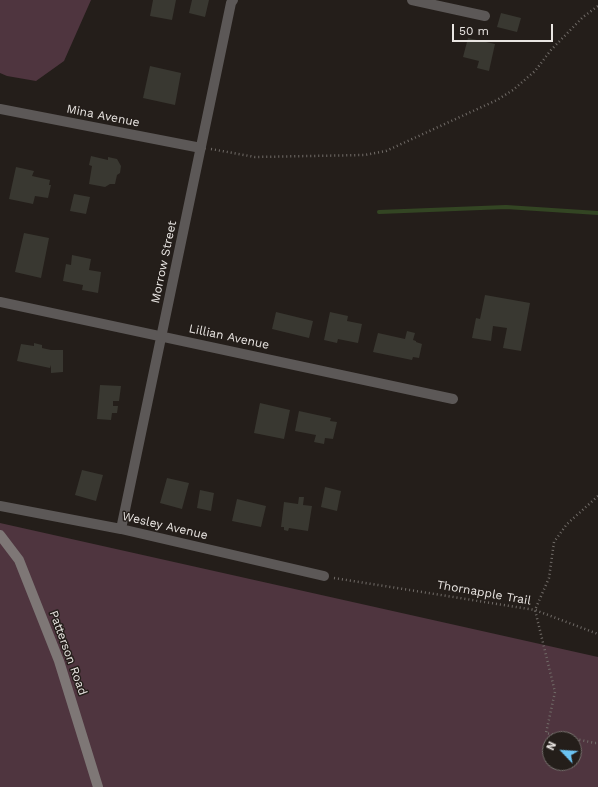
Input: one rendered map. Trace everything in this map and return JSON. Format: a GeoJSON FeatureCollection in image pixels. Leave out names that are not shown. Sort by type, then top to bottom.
{"type":"FeatureCollection","features":[{"type":"Feature","properties":{"kind":"street","name":"Morrow Street"},"geometry":{"type":"LineString","coordinates":[[121,529],[231,3],[233,0]]}},
{"type":"Feature","properties":{"kind":"street"},"geometry":{"type":"LineString","coordinates":[[412,0],[485,16]]}},
{"type":"Feature","properties":{"kind":"street","name":"Mina Avenue"},"geometry":{"type":"LineString","coordinates":[[0,110],[201,148]]}},
{"type":"Feature","properties":{"kind":"street","name":"Lillian Avenue"},"geometry":{"type":"LineString","coordinates":[[0,302],[453,399]]}},
{"type":"Feature","properties":{"kind":"street","name":"Wesley Avenue"},"geometry":{"type":"LineString","coordinates":[[0,506],[121,529],[324,576]]}},
{"type":"Feature","properties":{"kind":"street","name":"Patterson Road"},"geometry":{"type":"LineString","coordinates":[[0,535],[19,560],[59,661],[98,787]]}},
{"type":"Feature","properties":{"kind":"path"},"geometry":{"type":"LineString","coordinates":[[201,148],[255,157],[365,155],[386,151],[497,100],[513,90],[535,71],[551,50],[583,18],[598,6]]}},
{"type":"Feature","properties":{"kind":"path"},"geometry":{"type":"LineString","coordinates":[[598,496],[567,524],[554,542],[549,578],[535,610],[598,634]]}},
{"type":"Feature","properties":{"kind":"path","name":"Thornapple Trail"},"geometry":{"type":"LineString","coordinates":[[324,576],[535,610],[555,692],[546,733],[598,743]]}},
{"type":"Feature","properties":{"kind":"shaded area"},"geometry":{"type":"Polygon","coordinates":[[[0,0],[91,0],[64,61],[36,81],[7,76],[0,73],[0,0]]]}},
{"type":"Feature","properties":{"kind":"shaded area"},"geometry":{"type":"Polygon","coordinates":[[[0,523],[598,657],[598,787],[0,787],[0,523]]]}},
{"type":"Feature","properties":{"kind":"building"},"geometry":{"type":"Polygon","coordinates":[[[153,0],[176,0],[172,20],[150,16],[153,0]]]}},
{"type":"Feature","properties":{"kind":"building"},"geometry":{"type":"Polygon","coordinates":[[[192,0],[209,0],[205,17],[189,13],[192,0]]]}},
{"type":"Feature","properties":{"kind":"building"},"geometry":{"type":"Polygon","coordinates":[[[501,13],[521,18],[517,32],[497,27],[501,13]]]}},
{"type":"Feature","properties":{"kind":"building"},"geometry":{"type":"Polygon","coordinates":[[[468,38],[495,44],[489,71],[477,68],[479,61],[463,57],[468,38]]]}},
{"type":"Feature","properties":{"kind":"building"},"geometry":{"type":"Polygon","coordinates":[[[150,66],[181,73],[175,105],[143,98],[150,66]]]}},
{"type":"Feature","properties":{"kind":"building"},"geometry":{"type":"Polygon","coordinates":[[[91,156],[108,160],[108,157],[117,159],[121,166],[120,173],[117,175],[115,184],[110,184],[105,187],[89,184],[92,166],[89,165],[91,156]]]}},
{"type":"Feature","properties":{"kind":"building"},"geometry":{"type":"Polygon","coordinates":[[[16,167],[34,171],[32,176],[50,180],[49,185],[51,185],[48,198],[35,196],[33,204],[9,199],[16,167]]]}},
{"type":"Feature","properties":{"kind":"building"},"geometry":{"type":"Polygon","coordinates":[[[74,194],[90,197],[86,214],[70,211],[74,194]]]}},
{"type":"Feature","properties":{"kind":"building"},"geometry":{"type":"Polygon","coordinates":[[[24,233],[49,238],[41,278],[15,272],[24,233]]]}},
{"type":"Feature","properties":{"kind":"building"},"geometry":{"type":"Polygon","coordinates":[[[72,255],[91,259],[89,270],[101,272],[98,293],[82,290],[83,285],[63,281],[66,264],[71,265],[72,255]]]}},
{"type":"Feature","properties":{"kind":"building"},"geometry":{"type":"Polygon","coordinates":[[[485,295],[530,303],[521,351],[503,348],[507,328],[493,326],[491,341],[472,338],[476,318],[480,319],[485,295]]]}},
{"type":"Feature","properties":{"kind":"building"},"geometry":{"type":"Polygon","coordinates":[[[276,312],[313,321],[309,338],[272,329],[276,312]]]}},
{"type":"Feature","properties":{"kind":"building"},"geometry":{"type":"Polygon","coordinates":[[[330,312],[348,316],[347,321],[362,324],[358,343],[338,339],[337,343],[324,340],[330,312]]]}},
{"type":"Feature","properties":{"kind":"building"},"geometry":{"type":"Polygon","coordinates":[[[407,331],[415,333],[413,340],[422,344],[419,358],[413,357],[412,360],[373,352],[378,333],[405,339],[407,331]]]}},
{"type":"Feature","properties":{"kind":"building"},"geometry":{"type":"Polygon","coordinates":[[[34,343],[42,345],[42,348],[63,350],[63,372],[51,373],[51,365],[50,368],[17,361],[21,344],[34,346],[34,343]]]}},
{"type":"Feature","properties":{"kind":"building"},"geometry":{"type":"Polygon","coordinates":[[[100,385],[121,386],[119,401],[113,401],[113,406],[118,406],[117,413],[112,413],[111,420],[97,419],[100,385]]]}},
{"type":"Feature","properties":{"kind":"building"},"geometry":{"type":"Polygon","coordinates":[[[260,403],[290,410],[284,439],[254,433],[260,403]]]}},
{"type":"Feature","properties":{"kind":"building"},"geometry":{"type":"Polygon","coordinates":[[[299,411],[331,418],[330,421],[337,422],[333,439],[325,438],[324,444],[314,442],[316,435],[295,431],[299,411]]]}},
{"type":"Feature","properties":{"kind":"building"},"geometry":{"type":"Polygon","coordinates":[[[82,470],[103,475],[96,501],[75,495],[82,470]]]}},
{"type":"Feature","properties":{"kind":"building"},"geometry":{"type":"Polygon","coordinates":[[[167,478],[189,483],[182,509],[160,503],[167,478]]]}},
{"type":"Feature","properties":{"kind":"building"},"geometry":{"type":"Polygon","coordinates":[[[325,487],[341,491],[337,511],[321,507],[325,487]]]}},
{"type":"Feature","properties":{"kind":"building"},"geometry":{"type":"Polygon","coordinates":[[[200,490],[214,493],[211,511],[197,508],[200,490]]]}},
{"type":"Feature","properties":{"kind":"building"},"geometry":{"type":"Polygon","coordinates":[[[299,497],[304,497],[303,505],[312,506],[308,531],[289,528],[288,531],[284,530],[284,527],[281,527],[284,502],[298,504],[299,497]]]}},
{"type":"Feature","properties":{"kind":"building"},"geometry":{"type":"Polygon","coordinates":[[[237,499],[266,506],[261,527],[232,521],[237,499]]]}},
{"type":"Feature","properties":{"kind":"waterway"},"geometry":{"type":"LineString","coordinates":[[379,212],[506,207],[598,213]]}}]}
